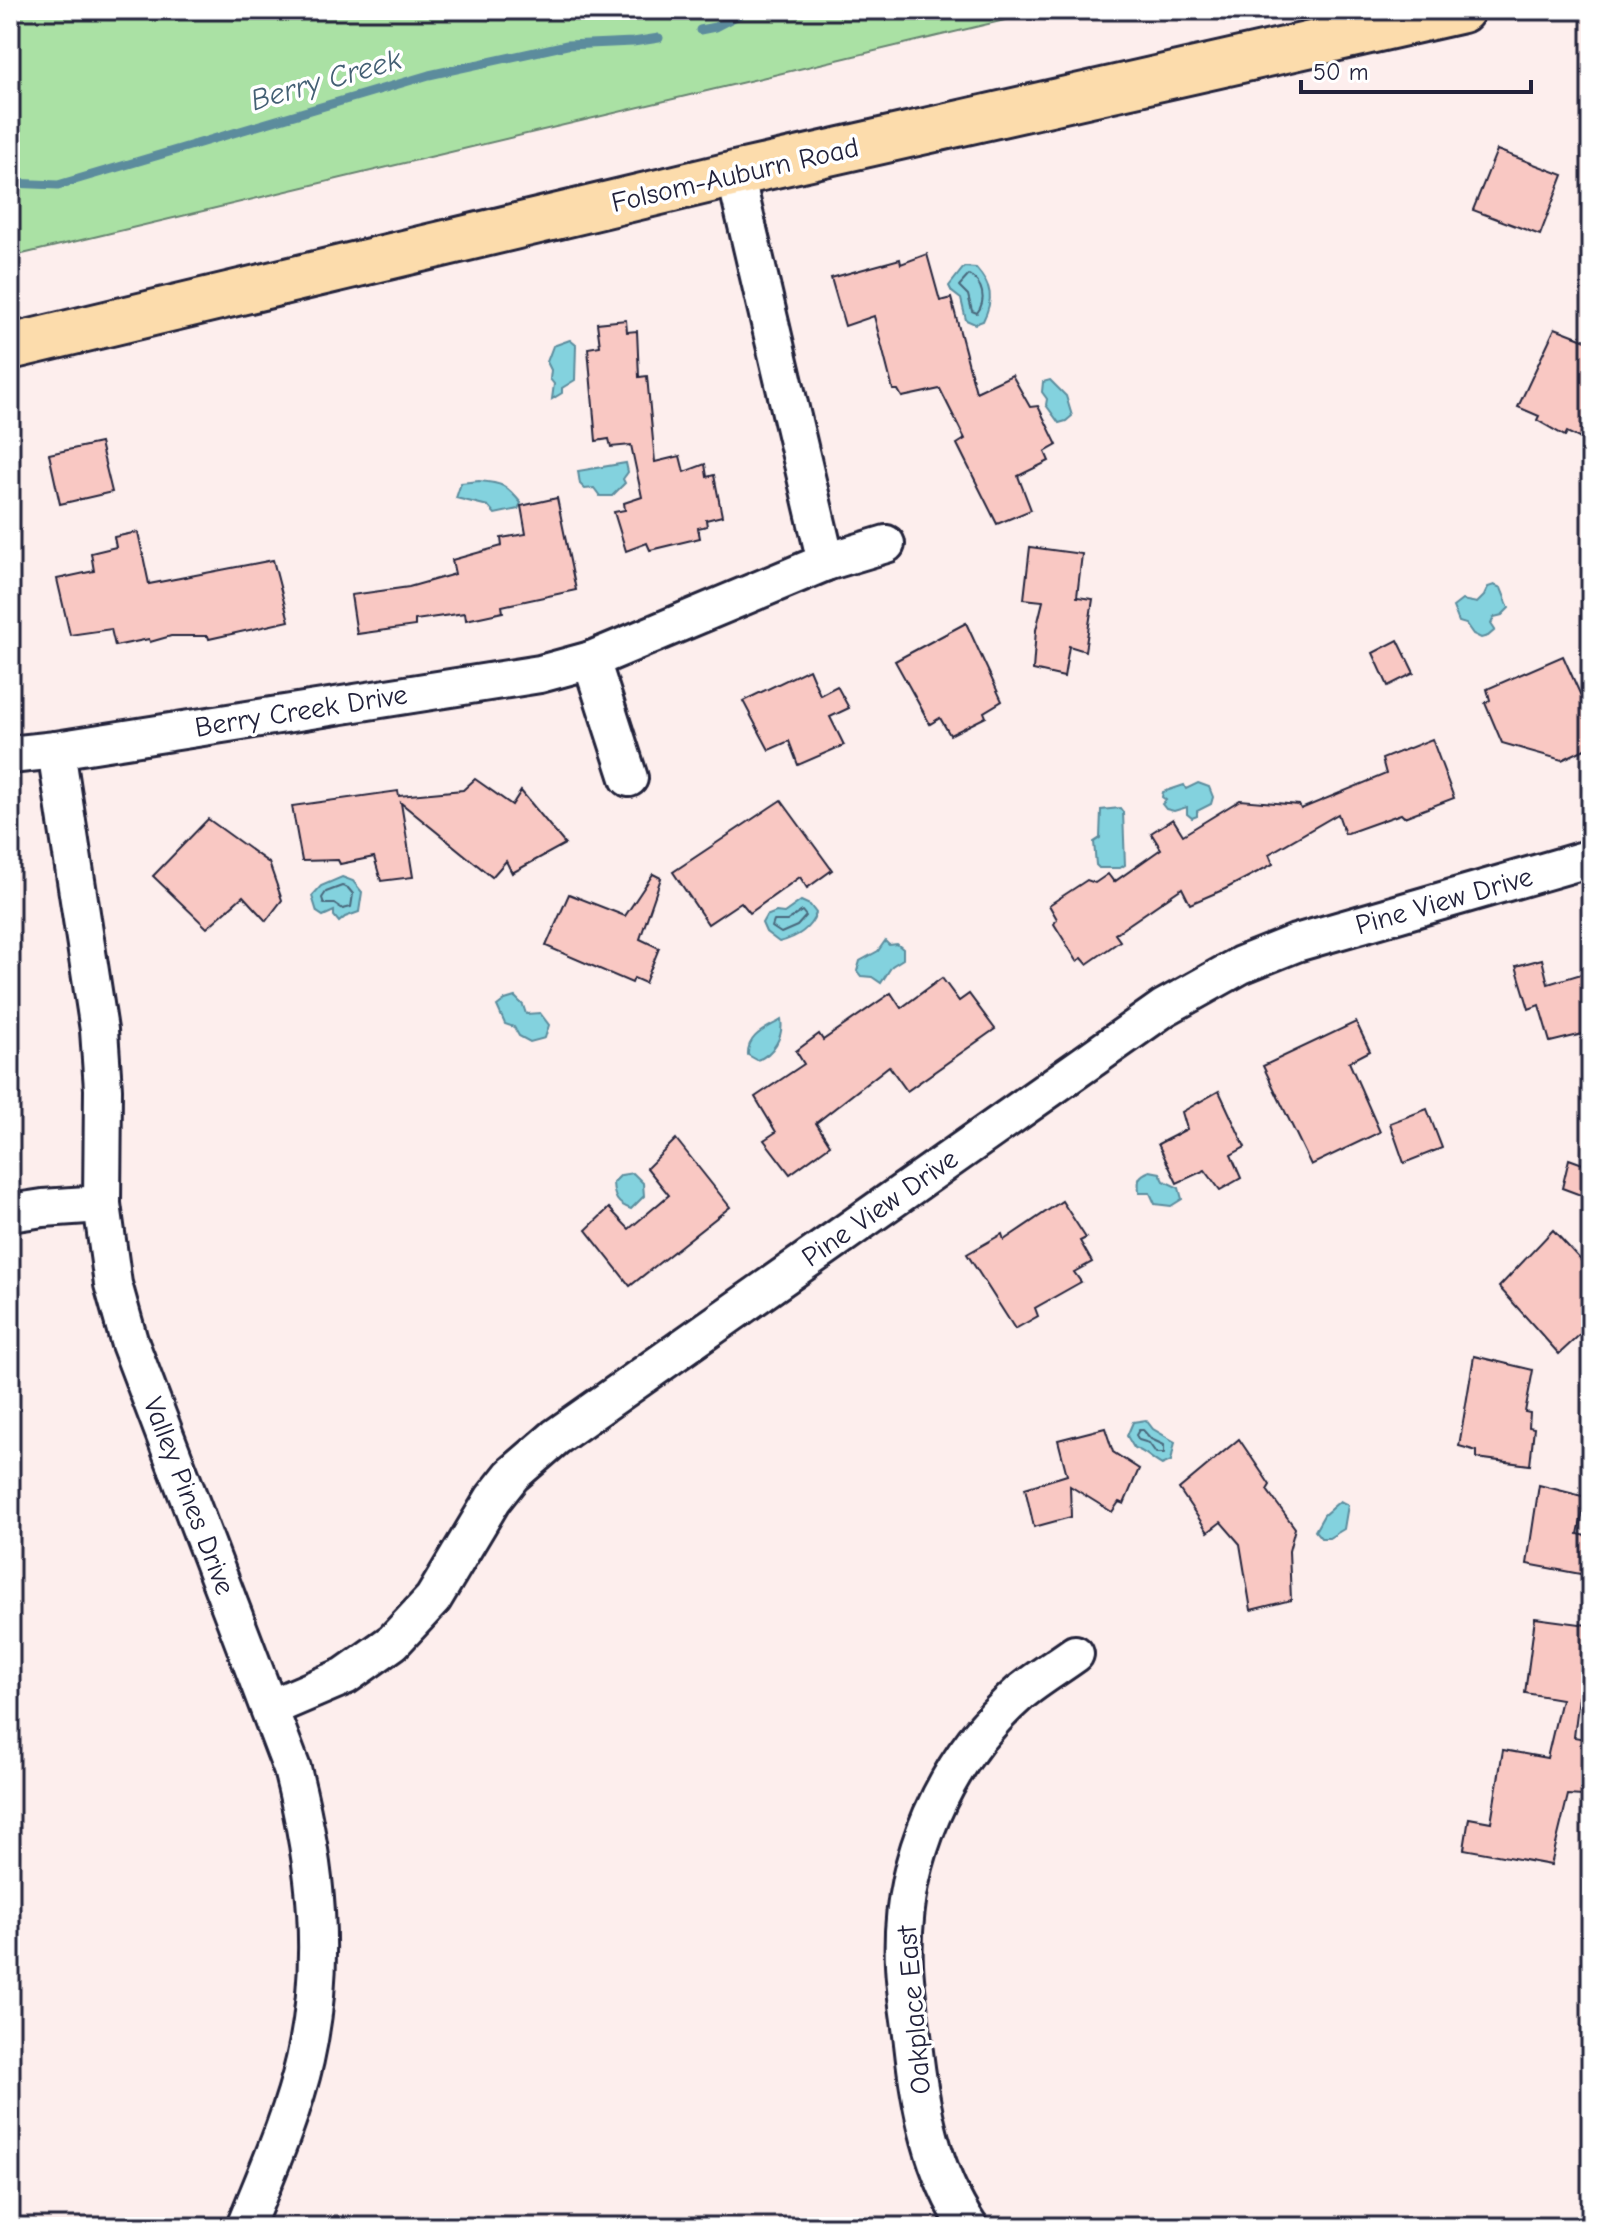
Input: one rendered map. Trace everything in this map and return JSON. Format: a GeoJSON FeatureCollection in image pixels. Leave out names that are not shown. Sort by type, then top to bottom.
{"type":"FeatureCollection","features":[{"type":"Feature","properties":{"kind":"main road","name":"Folsom-Auburn Road"},"geometry":{"type":"LineString","coordinates":[[10,347],[735,174],[1462,10]]}},
{"type":"Feature","properties":{"kind":"street"},"geometry":{"type":"LineString","coordinates":[[735,174],[826,562]]}},
{"type":"Feature","properties":{"kind":"street","name":"Berry Creek Drive"},"geometry":{"type":"LineString","coordinates":[[10,755],[540,674],[591,660],[826,562],[886,544]]}},
{"type":"Feature","properties":{"kind":"street"},"geometry":{"type":"LineString","coordinates":[[591,660],[629,778]]}},
{"type":"Feature","properties":{"kind":"street","name":"Valley Pines Drive"},"geometry":{"type":"LineString","coordinates":[[56,750],[99,1030],[103,1089],[102,1204],[113,1284],[129,1341],[292,1769],[307,1826],[315,1884],[318,1943],[314,2001],[305,2060],[289,2116],[245,2227]]}},
{"type":"Feature","properties":{"kind":"street","name":"Pine View Drive"},"geometry":{"type":"LineString","coordinates":[[270,1708],[345,1676],[393,1642],[433,1599],[493,1499],[512,1475],[556,1437],[1164,1008],[1241,965],[1296,943],[1591,858]]}},
{"type":"Feature","properties":{"kind":"street"},"geometry":{"type":"LineString","coordinates":[[10,1213],[102,1204]]}},
{"type":"Feature","properties":{"kind":"street","name":"Oakplace East"},"geometry":{"type":"LineString","coordinates":[[969,2227],[943,2179],[927,2135],[918,2088],[904,1963],[905,1916],[913,1869],[927,1825],[959,1762],[988,1725],[1022,1692],[1075,1654]]}},
{"type":"Feature","properties":{"kind":"green space"},"geometry":{"type":"Polygon","coordinates":[[[10,10],[1047,10],[10,257],[10,10]]]}},
{"type":"Feature","properties":{"kind":"water"},"geometry":{"type":"Polygon","coordinates":[[[964,267],[976,268],[990,293],[983,321],[975,324],[966,320],[961,299],[949,286],[964,267]]]}},
{"type":"Feature","properties":{"kind":"water"},"geometry":{"type":"Polygon","coordinates":[[[570,340],[576,345],[575,380],[552,399],[554,384],[547,362],[553,346],[570,340]]]}},
{"type":"Feature","properties":{"kind":"water"},"geometry":{"type":"Polygon","coordinates":[[[1050,380],[1066,396],[1072,416],[1066,421],[1059,423],[1046,405],[1043,382],[1050,380]]]}},
{"type":"Feature","properties":{"kind":"water"},"geometry":{"type":"Polygon","coordinates":[[[626,463],[628,472],[623,479],[625,483],[612,496],[600,496],[594,488],[585,489],[580,484],[578,471],[626,463]]]}},
{"type":"Feature","properties":{"kind":"water"},"geometry":{"type":"Polygon","coordinates":[[[479,481],[499,484],[507,489],[521,503],[518,509],[495,514],[488,506],[456,498],[461,483],[479,481]]]}},
{"type":"Feature","properties":{"kind":"water"},"geometry":{"type":"Polygon","coordinates":[[[1494,585],[1501,588],[1509,608],[1502,615],[1494,617],[1491,624],[1495,630],[1481,638],[1473,634],[1466,624],[1459,622],[1453,607],[1462,600],[1477,603],[1488,587],[1494,585]]]}},
{"type":"Feature","properties":{"kind":"water"},"geometry":{"type":"Polygon","coordinates":[[[1198,783],[1209,787],[1213,797],[1211,804],[1197,811],[1197,816],[1192,818],[1187,814],[1187,807],[1174,811],[1162,804],[1166,800],[1162,797],[1163,792],[1184,785],[1186,789],[1198,783]]]}},
{"type":"Feature","properties":{"kind":"water"},"geometry":{"type":"Polygon","coordinates":[[[1120,808],[1123,812],[1125,865],[1120,868],[1099,868],[1094,842],[1100,838],[1101,810],[1120,808]]]}},
{"type":"Feature","properties":{"kind":"water"},"geometry":{"type":"Polygon","coordinates":[[[342,877],[353,881],[362,892],[359,912],[339,922],[334,911],[323,916],[317,912],[312,896],[321,886],[342,877]]]}},
{"type":"Feature","properties":{"kind":"water"},"geometry":{"type":"Polygon","coordinates":[[[801,901],[810,905],[816,913],[806,929],[797,936],[779,942],[766,932],[762,923],[766,916],[784,913],[801,901]]]}},
{"type":"Feature","properties":{"kind":"water"},"geometry":{"type":"Polygon","coordinates":[[[885,941],[903,949],[903,959],[892,966],[881,983],[872,977],[861,976],[857,971],[860,961],[878,951],[885,941]]]}},
{"type":"Feature","properties":{"kind":"water"},"geometry":{"type":"Polygon","coordinates":[[[515,997],[526,1014],[540,1013],[549,1025],[545,1038],[530,1042],[519,1036],[514,1027],[505,1024],[497,1006],[515,997]]]}},
{"type":"Feature","properties":{"kind":"water"},"geometry":{"type":"Polygon","coordinates":[[[781,1020],[781,1032],[772,1049],[757,1060],[748,1055],[754,1038],[781,1020]]]}},
{"type":"Feature","properties":{"kind":"water"},"geometry":{"type":"Polygon","coordinates":[[[1150,1171],[1160,1173],[1164,1181],[1179,1188],[1182,1199],[1171,1206],[1155,1204],[1150,1193],[1139,1193],[1139,1179],[1150,1171]]]}},
{"type":"Feature","properties":{"kind":"water"},"geometry":{"type":"Polygon","coordinates":[[[633,1173],[643,1183],[644,1196],[631,1209],[617,1200],[613,1183],[621,1175],[633,1173]]]}},
{"type":"Feature","properties":{"kind":"water"},"geometry":{"type":"Polygon","coordinates":[[[1146,1420],[1153,1429],[1175,1442],[1171,1461],[1162,1465],[1134,1448],[1127,1436],[1133,1422],[1146,1420]]]}},
{"type":"Feature","properties":{"kind":"water"},"geometry":{"type":"Polygon","coordinates":[[[1340,1501],[1348,1505],[1344,1529],[1329,1538],[1321,1538],[1315,1531],[1324,1515],[1340,1501]]]}},
{"type":"Feature","properties":{"kind":"building"},"geometry":{"type":"Polygon","coordinates":[[[1497,150],[1563,175],[1540,235],[1473,210],[1497,150]]]}},
{"type":"Feature","properties":{"kind":"building"},"geometry":{"type":"Polygon","coordinates":[[[927,254],[940,301],[951,298],[976,392],[1012,375],[1030,407],[1038,406],[1057,445],[1045,452],[1049,461],[1018,476],[1031,510],[997,524],[957,444],[965,439],[940,389],[902,397],[898,390],[893,390],[874,316],[845,326],[831,278],[900,259],[901,264],[927,254]]]}},
{"type":"Feature","properties":{"kind":"building"},"geometry":{"type":"Polygon","coordinates":[[[626,320],[627,332],[637,331],[639,377],[647,376],[655,462],[680,456],[684,472],[705,464],[707,477],[714,475],[722,516],[706,520],[707,526],[698,528],[700,538],[650,550],[647,543],[626,551],[614,512],[625,510],[624,503],[642,497],[631,445],[611,447],[609,439],[596,441],[588,348],[600,346],[597,323],[626,320]]]}},
{"type":"Feature","properties":{"kind":"building"},"geometry":{"type":"Polygon","coordinates":[[[1555,328],[1591,342],[1591,425],[1583,440],[1567,432],[1565,436],[1537,420],[1539,416],[1518,407],[1555,328]]]}},
{"type":"Feature","properties":{"kind":"building"},"geometry":{"type":"Polygon","coordinates":[[[100,443],[112,492],[60,504],[49,454],[100,443]]]}},
{"type":"Feature","properties":{"kind":"building"},"geometry":{"type":"Polygon","coordinates":[[[557,498],[576,590],[502,606],[503,612],[466,620],[465,613],[415,620],[415,626],[357,634],[351,595],[409,587],[455,574],[452,560],[502,546],[501,538],[526,534],[521,506],[557,498]]]}},
{"type":"Feature","properties":{"kind":"building"},"geometry":{"type":"Polygon","coordinates":[[[138,532],[149,584],[273,560],[289,621],[209,639],[208,636],[171,636],[115,646],[111,629],[70,635],[57,579],[94,571],[91,553],[116,547],[114,537],[138,532]]]}},
{"type":"Feature","properties":{"kind":"building"},"geometry":{"type":"Polygon","coordinates":[[[1030,547],[1082,554],[1077,597],[1093,599],[1085,651],[1069,646],[1064,677],[1033,670],[1036,630],[1043,601],[1024,599],[1030,547]]]}},
{"type":"Feature","properties":{"kind":"building"},"geometry":{"type":"Polygon","coordinates":[[[966,623],[1002,701],[984,712],[986,717],[950,735],[940,718],[930,724],[895,661],[966,623]]]}},
{"type":"Feature","properties":{"kind":"building"},"geometry":{"type":"Polygon","coordinates":[[[1398,640],[1414,673],[1388,686],[1373,653],[1398,640]]]}},
{"type":"Feature","properties":{"kind":"building"},"geometry":{"type":"Polygon","coordinates":[[[1563,656],[1591,718],[1591,746],[1562,760],[1502,743],[1485,703],[1490,700],[1487,689],[1563,656]]]}},
{"type":"Feature","properties":{"kind":"building"},"geometry":{"type":"Polygon","coordinates":[[[809,669],[820,695],[837,686],[849,708],[830,717],[844,745],[798,765],[789,741],[769,750],[743,701],[809,669]]]}},
{"type":"Feature","properties":{"kind":"building"},"geometry":{"type":"Polygon","coordinates":[[[1432,739],[1454,798],[1345,834],[1338,814],[1269,854],[1273,864],[1225,889],[1190,904],[1182,888],[1115,934],[1120,941],[1087,964],[1082,958],[1077,961],[1054,924],[1057,919],[1049,905],[1087,880],[1095,883],[1108,874],[1114,882],[1161,849],[1151,833],[1173,819],[1183,835],[1240,800],[1299,805],[1301,809],[1386,774],[1382,759],[1432,739]]]}},
{"type":"Feature","properties":{"kind":"building"},"geometry":{"type":"Polygon","coordinates":[[[475,779],[512,805],[521,791],[565,844],[512,873],[506,861],[492,877],[401,803],[413,877],[381,881],[374,857],[340,864],[338,860],[302,861],[292,806],[398,791],[399,796],[463,790],[475,779]]]}},
{"type":"Feature","properties":{"kind":"building"},"geometry":{"type":"Polygon","coordinates":[[[781,800],[832,870],[807,888],[800,877],[750,913],[741,902],[708,924],[673,872],[781,800]]]}},
{"type":"Feature","properties":{"kind":"building"},"geometry":{"type":"Polygon","coordinates":[[[208,819],[269,863],[282,900],[266,921],[243,896],[207,928],[153,876],[208,819]]]}},
{"type":"Feature","properties":{"kind":"building"},"geometry":{"type":"Polygon","coordinates":[[[653,874],[661,878],[640,939],[659,948],[645,983],[634,978],[632,983],[546,946],[569,894],[625,916],[653,874]]]}},
{"type":"Feature","properties":{"kind":"building"},"geometry":{"type":"Polygon","coordinates":[[[1542,959],[1548,984],[1591,971],[1591,1032],[1550,1042],[1539,1005],[1529,1009],[1516,966],[1542,959]]]}},
{"type":"Feature","properties":{"kind":"building"},"geometry":{"type":"Polygon","coordinates":[[[942,978],[959,1001],[969,994],[995,1029],[907,1091],[889,1066],[816,1123],[830,1145],[790,1174],[764,1140],[776,1132],[755,1097],[804,1064],[796,1051],[819,1034],[823,1040],[891,993],[901,1008],[942,978]]]}},
{"type":"Feature","properties":{"kind":"building"},"geometry":{"type":"Polygon","coordinates":[[[1356,1022],[1370,1051],[1349,1062],[1380,1132],[1311,1165],[1263,1066],[1356,1022]]]}},
{"type":"Feature","properties":{"kind":"building"},"geometry":{"type":"Polygon","coordinates":[[[1219,1091],[1245,1147],[1231,1155],[1241,1178],[1220,1190],[1205,1170],[1177,1183],[1158,1144],[1187,1129],[1182,1112],[1219,1091]]]}},
{"type":"Feature","properties":{"kind":"building"},"geometry":{"type":"Polygon","coordinates":[[[1427,1109],[1442,1148],[1404,1163],[1390,1123],[1427,1109]]]}},
{"type":"Feature","properties":{"kind":"building"},"geometry":{"type":"Polygon","coordinates":[[[676,1139],[730,1207],[630,1286],[586,1230],[609,1208],[629,1229],[669,1195],[647,1168],[676,1139]]]}},
{"type":"Feature","properties":{"kind":"building"},"geometry":{"type":"Polygon","coordinates":[[[1569,1159],[1591,1167],[1586,1197],[1562,1188],[1569,1159]]]}},
{"type":"Feature","properties":{"kind":"building"},"geometry":{"type":"Polygon","coordinates":[[[1062,1201],[1086,1238],[1080,1241],[1092,1262],[1074,1272],[1081,1282],[1035,1308],[1038,1316],[1015,1329],[967,1254],[1002,1234],[1004,1240],[1062,1201]]]}},
{"type":"Feature","properties":{"kind":"building"},"geometry":{"type":"Polygon","coordinates":[[[1553,1230],[1591,1271],[1591,1318],[1583,1325],[1586,1329],[1559,1354],[1499,1287],[1553,1230]]]}},
{"type":"Feature","properties":{"kind":"building"},"geometry":{"type":"Polygon","coordinates":[[[1474,1356],[1533,1370],[1525,1412],[1530,1413],[1529,1427],[1534,1428],[1530,1465],[1477,1458],[1477,1451],[1459,1446],[1474,1356]]]}},
{"type":"Feature","properties":{"kind":"building"},"geometry":{"type":"Polygon","coordinates":[[[1105,1428],[1113,1452],[1139,1469],[1124,1504],[1119,1502],[1112,1512],[1070,1486],[1071,1517],[1034,1527],[1025,1488],[1067,1475],[1058,1440],[1105,1428]]]}},
{"type":"Feature","properties":{"kind":"building"},"geometry":{"type":"Polygon","coordinates":[[[1239,1439],[1270,1485],[1267,1490],[1295,1528],[1289,1551],[1291,1600],[1251,1610],[1240,1544],[1221,1522],[1208,1532],[1179,1489],[1239,1439]]]}},
{"type":"Feature","properties":{"kind":"building"},"geometry":{"type":"Polygon","coordinates":[[[1539,1485],[1586,1497],[1578,1534],[1591,1537],[1586,1575],[1527,1564],[1539,1485]]]}},
{"type":"Feature","properties":{"kind":"building"},"geometry":{"type":"Polygon","coordinates":[[[1535,1618],[1588,1625],[1574,1737],[1591,1740],[1591,1744],[1582,1796],[1568,1795],[1551,1865],[1464,1849],[1469,1818],[1491,1822],[1503,1750],[1547,1758],[1561,1699],[1525,1693],[1535,1618]]]}},
{"type":"Feature","properties":{"kind":"waterway","name":"Berry Creek"},"geometry":{"type":"LineString","coordinates":[[700,30],[715,27],[748,10]]}},
{"type":"Feature","properties":{"kind":"waterway","name":"Berry Creek"},"geometry":{"type":"LineString","coordinates":[[10,183],[58,185],[429,75],[567,45],[659,38]]}}]}
